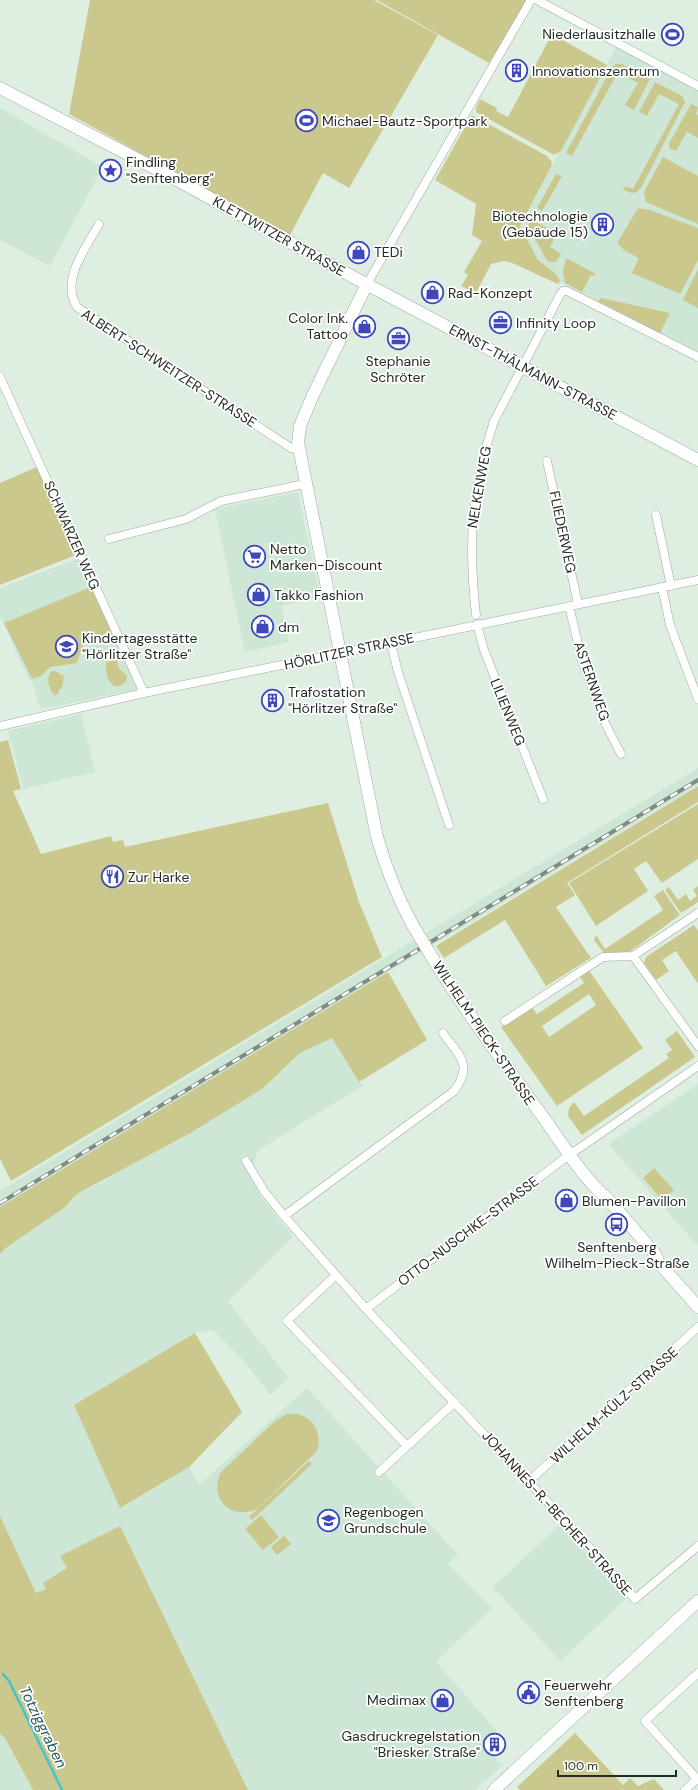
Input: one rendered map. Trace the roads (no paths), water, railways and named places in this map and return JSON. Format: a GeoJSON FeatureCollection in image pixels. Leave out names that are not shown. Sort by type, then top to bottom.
{"type":"FeatureCollection","features":[{"type":"Feature","properties":{"kind":"main road","name":"KLETTWITZER STRASSE"},"geometry":{"type":"LineString","coordinates":[[0,88],[168,175],[367,284]]}},
{"type":"Feature","properties":{"kind":"main road","name":"ERNST-THÄLMANN-STRASSE"},"geometry":{"type":"LineString","coordinates":[[367,284],[698,460]]}},
{"type":"Feature","properties":{"kind":"main road","name":"WILHELM-PIECK-STRASSE"},"geometry":{"type":"LineString","coordinates":[[367,284],[324,370],[300,426],[298,436],[305,484],[319,556],[379,843],[395,891],[412,924],[468,1014],[570,1154],[600,1192],[609,1200],[655,1254],[659,1263],[698,1307]]}},
{"type":"Feature","properties":{"kind":"main road"},"geometry":{"type":"LineString","coordinates":[[494,1790],[698,1601]]}},
{"type":"Feature","properties":{"kind":"street"},"geometry":{"type":"LineString","coordinates":[[367,284],[531,0]]}},
{"type":"Feature","properties":{"kind":"street"},"geometry":{"type":"LineString","coordinates":[[538,0],[698,86]]}},
{"type":"Feature","properties":{"kind":"street","name":"ALBERT-SCHWEITZER-STRASSE"},"geometry":{"type":"LineString","coordinates":[[99,224],[72,275],[70,288],[72,298],[77,307],[291,448],[299,449]]}},
{"type":"Feature","properties":{"kind":"street","name":"NELKENWEG"},"geometry":{"type":"LineString","coordinates":[[476,619],[471,573],[471,531],[473,505],[486,444],[494,421],[553,306],[563,291],[592,303],[698,357]]}},
{"type":"Feature","properties":{"kind":"street","name":"SCHWARZER WEG"},"geometry":{"type":"LineString","coordinates":[[0,377],[144,693]]}},
{"type":"Feature","properties":{"kind":"street","name":"FLIEDERWEG"},"geometry":{"type":"LineString","coordinates":[[547,460],[578,604]]}},
{"type":"Feature","properties":{"kind":"street"},"geometry":{"type":"LineString","coordinates":[[109,539],[186,519],[221,501],[305,484]]}},
{"type":"Feature","properties":{"kind":"street"},"geometry":{"type":"LineString","coordinates":[[656,515],[671,586]]}},
{"type":"Feature","properties":{"kind":"street","name":"HÖRLITZER STRASSE"},"geometry":{"type":"LineString","coordinates":[[0,726],[144,693],[391,643],[476,619],[569,606],[698,580]]}},
{"type":"Feature","properties":{"kind":"street"},"geometry":{"type":"LineString","coordinates":[[662,587],[670,625],[698,699]]}},
{"type":"Feature","properties":{"kind":"street","name":"ASTERNWEG"},"geometry":{"type":"LineString","coordinates":[[569,606],[582,660],[604,721],[621,754]]}},
{"type":"Feature","properties":{"kind":"street","name":"LILIENWEG"},"geometry":{"type":"LineString","coordinates":[[476,619],[484,650],[543,799]]}},
{"type":"Feature","properties":{"kind":"street"},"geometry":{"type":"LineString","coordinates":[[391,643],[398,672],[449,825]]}},
{"type":"Feature","properties":{"kind":"street"},"geometry":{"type":"LineString","coordinates":[[505,1021],[603,957],[633,956],[698,913]]}},
{"type":"Feature","properties":{"kind":"street"},"geometry":{"type":"LineString","coordinates":[[633,956],[698,1046]]}},
{"type":"Feature","properties":{"kind":"street"},"geometry":{"type":"LineString","coordinates":[[284,1216],[454,1090],[462,1080],[465,1070],[462,1059],[443,1032]]}},
{"type":"Feature","properties":{"kind":"street","name":"OTTO-NUSCHKE-STRASSE"},"geometry":{"type":"LineString","coordinates":[[366,1309],[570,1154],[698,1066]]}},
{"type":"Feature","properties":{"kind":"street","name":"JOHANNES-R.-BECHER-STRASSE"},"geometry":{"type":"LineString","coordinates":[[246,1161],[264,1191],[284,1216],[366,1309],[529,1481],[635,1599],[698,1546]]}},
{"type":"Feature","properties":{"kind":"street"},"geometry":{"type":"LineString","coordinates":[[336,1275],[287,1321],[407,1446]]}},
{"type":"Feature","properties":{"kind":"street","name":"WILHELM-KÜLZ-STRASSE"},"geometry":{"type":"LineString","coordinates":[[529,1481],[698,1327]]}},
{"type":"Feature","properties":{"kind":"street"},"geometry":{"type":"LineString","coordinates":[[379,1472],[455,1402]]}},
{"type":"Feature","properties":{"kind":"street"},"geometry":{"type":"LineString","coordinates":[[686,1790],[698,1780],[645,1721],[698,1673]]}},
{"type":"Feature","properties":{"kind":"waterway","name":"Totziggraben"},"geometry":{"type":"LineString","coordinates":[[3,1674],[9,1681],[62,1790]]}},
{"type":"Feature","properties":{"kind":"railway"},"geometry":{"type":"LineString","coordinates":[[0,1203],[698,780]]}},
{"type":"Feature","properties":{"kind":"place","name":"Niederlausitzhalle"},"geometry":{"type":"Point","coordinates":[672,34]}},
{"type":"Feature","properties":{"kind":"place","name":"Innovationszentrum"},"geometry":{"type":"Point","coordinates":[516,71]}},
{"type":"Feature","properties":{"kind":"place","name":"Michael-Bautz-Sportpark"},"geometry":{"type":"Point","coordinates":[307,121]}},
{"type":"Feature","properties":{"kind":"place","name":"Findling \"Senftenberg\""},"geometry":{"type":"Point","coordinates":[110,170]}},
{"type":"Feature","properties":{"kind":"place","name":"Biotechnologie (Gebäude 15)"},"geometry":{"type":"Point","coordinates":[603,224]}},
{"type":"Feature","properties":{"kind":"place","name":"TEDi"},"geometry":{"type":"Point","coordinates":[358,252]}},
{"type":"Feature","properties":{"kind":"place","name":"Rad-Konzept"},"geometry":{"type":"Point","coordinates":[433,293]}},
{"type":"Feature","properties":{"kind":"place","name":"Infinity Loop"},"geometry":{"type":"Point","coordinates":[500,323]}},
{"type":"Feature","properties":{"kind":"place","name":"Color Ink. Tattoo"},"geometry":{"type":"Point","coordinates":[364,326]}},
{"type":"Feature","properties":{"kind":"place","name":"Stephanie Schröter"},"geometry":{"type":"Point","coordinates":[398,339]}},
{"type":"Feature","properties":{"kind":"place","name":"Netto Marken-Discount"},"geometry":{"type":"Point","coordinates":[255,557]}},
{"type":"Feature","properties":{"kind":"place","name":"Takko Fashion"},"geometry":{"type":"Point","coordinates":[259,595]}},
{"type":"Feature","properties":{"kind":"place","name":"dm"},"geometry":{"type":"Point","coordinates":[262,627]}},
{"type":"Feature","properties":{"kind":"place","name":"Kindertagesstätte \"Hörlitzer Straße\""},"geometry":{"type":"Point","coordinates":[66,646]}},
{"type":"Feature","properties":{"kind":"place","name":"Trafostation \"Hörlitzer Straße\""},"geometry":{"type":"Point","coordinates":[273,700]}},
{"type":"Feature","properties":{"kind":"place","name":"Zur Harke"},"geometry":{"type":"Point","coordinates":[112,877]}},
{"type":"Feature","properties":{"kind":"place","name":"Blumen-Pavillon"},"geometry":{"type":"Point","coordinates":[567,1201]}},
{"type":"Feature","properties":{"kind":"place","name":"Senftenberg Wilhelm-Pieck-Straße"},"geometry":{"type":"Point","coordinates":[617,1225]}},
{"type":"Feature","properties":{"kind":"place","name":"Regenbogen Grundschule"},"geometry":{"type":"Point","coordinates":[328,1520]}},
{"type":"Feature","properties":{"kind":"place","name":"Feuerwehr Senftenberg"},"geometry":{"type":"Point","coordinates":[528,1693]}},
{"type":"Feature","properties":{"kind":"place","name":"Medimax"},"geometry":{"type":"Point","coordinates":[442,1700]}},
{"type":"Feature","properties":{"kind":"place","name":"Gasdruckregelstation \"Briesker Straße\""},"geometry":{"type":"Point","coordinates":[495,1744]}}]}
